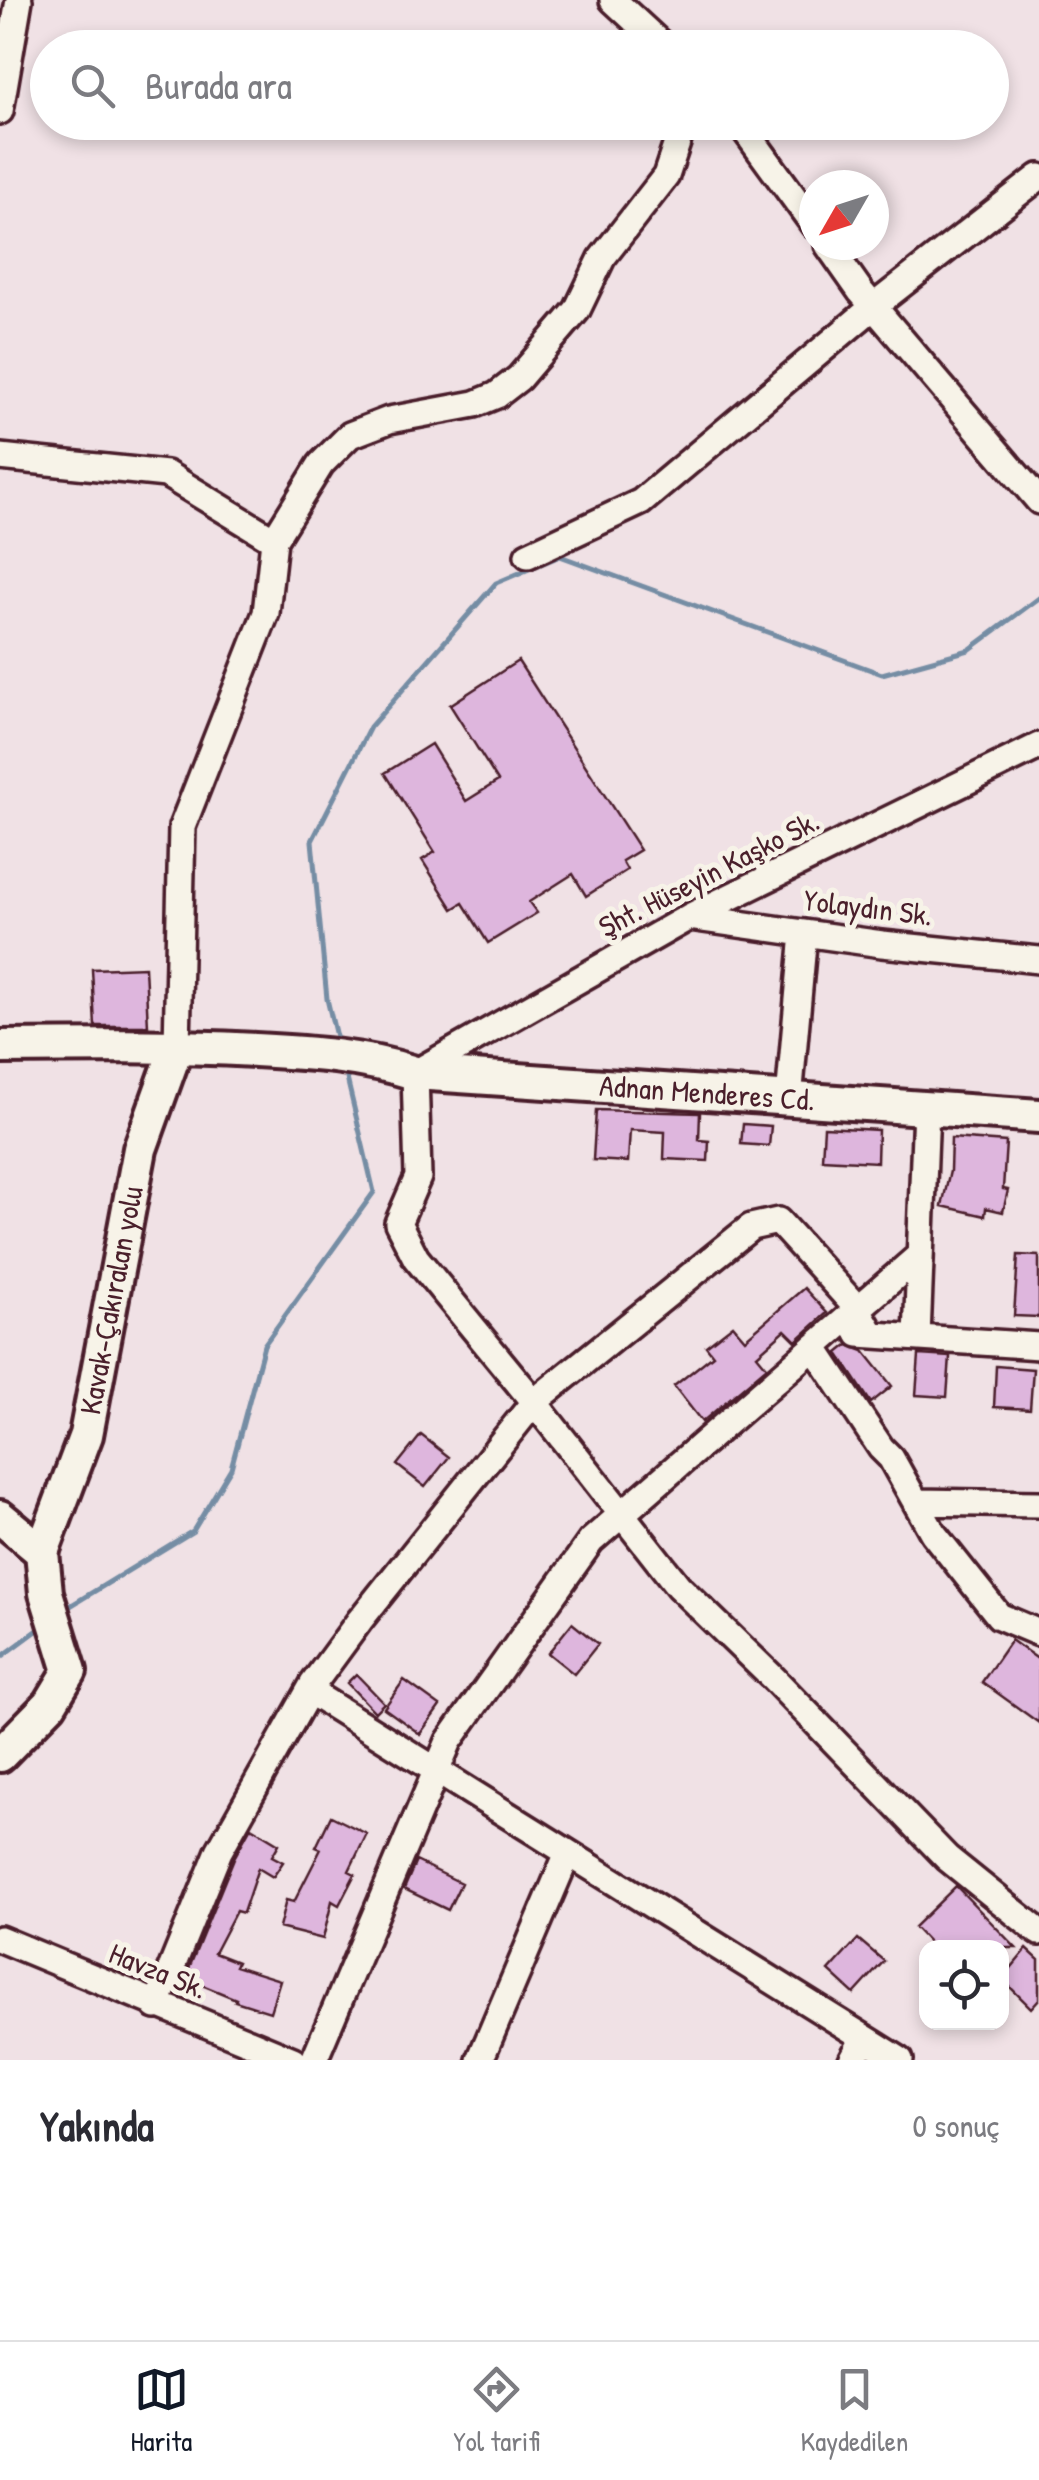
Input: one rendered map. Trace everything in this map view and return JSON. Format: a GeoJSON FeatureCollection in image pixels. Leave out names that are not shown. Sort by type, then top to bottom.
{"type":"FeatureCollection","features":[{"type":"Feature","properties":{"kind":"main road","name":"Adnan Menderes Cd."},"geometry":{"type":"LineString","coordinates":[[0,1047],[177,1046],[319,1054],[376,1060],[415,1072],[1039,1116]]}},
{"type":"Feature","properties":{"kind":"main road","name":"Kavak-Çakıralan yolu"},"geometry":{"type":"LineString","coordinates":[[42,1552],[86,1435],[140,1149],[177,1046]]}},
{"type":"Feature","properties":{"kind":"main road"},"geometry":{"type":"LineString","coordinates":[[0,1517],[42,1552],[46,1593],[70,1671],[50,1704],[0,1755]]}},
{"type":"Feature","properties":{"kind":"street"},"geometry":{"type":"LineString","coordinates":[[0,111],[20,0]]}},
{"type":"Feature","properties":{"kind":"street"},"geometry":{"type":"LineString","coordinates":[[612,0],[645,30]]}},
{"type":"Feature","properties":{"kind":"street"},"geometry":{"type":"LineString","coordinates":[[177,1046],[182,826],[266,613],[274,540],[321,464],[350,435],[389,420],[475,404],[519,378],[577,310],[602,258],[666,176],[678,140]]}},
{"type":"Feature","properties":{"kind":"street"},"geometry":{"type":"LineString","coordinates":[[753,140],[799,204]]}},
{"type":"Feature","properties":{"kind":"street"},"geometry":{"type":"LineString","coordinates":[[528,555],[641,502],[874,307],[1039,177]]}},
{"type":"Feature","properties":{"kind":"street"},"geometry":{"type":"LineString","coordinates":[[839,260],[874,307],[1039,501]]}},
{"type":"Feature","properties":{"kind":"street"},"geometry":{"type":"LineString","coordinates":[[0,457],[166,474],[274,540]]}},
{"type":"Feature","properties":{"kind":"street","name":"Şht. Hüseyin Kaşko Sk."},"geometry":{"type":"LineString","coordinates":[[415,1072],[689,917],[1039,746]]}},
{"type":"Feature","properties":{"kind":"street","name":"Yolaydın Sk."},"geometry":{"type":"LineString","coordinates":[[689,917],[1039,960]]}},
{"type":"Feature","properties":{"kind":"street"},"geometry":{"type":"LineString","coordinates":[[789,1098],[804,933]]}},
{"type":"Feature","properties":{"kind":"street"},"geometry":{"type":"LineString","coordinates":[[415,1072],[418,1177],[398,1224],[416,1258],[678,1586],[947,1858],[1039,1932]]}},
{"type":"Feature","properties":{"kind":"street"},"geometry":{"type":"LineString","coordinates":[[918,1336],[926,1108]]}},
{"type":"Feature","properties":{"kind":"street"},"geometry":{"type":"LineString","coordinates":[[156,2006],[220,1852],[309,1691],[360,1620],[534,1402],[751,1227],[778,1221],[857,1308],[872,1334]]}},
{"type":"Feature","properties":{"kind":"street"},"geometry":{"type":"LineString","coordinates":[[314,2060],[449,1742],[591,1542],[920,1255]]}},
{"type":"Feature","properties":{"kind":"street"},"geometry":{"type":"LineString","coordinates":[[820,1341],[872,1334],[1039,1346]]}},
{"type":"Feature","properties":{"kind":"street"},"geometry":{"type":"LineString","coordinates":[[820,1341],[933,1532],[1000,1616],[1039,1632]]}},
{"type":"Feature","properties":{"kind":"street"},"geometry":{"type":"LineString","coordinates":[[916,1502],[1039,1504]]}},
{"type":"Feature","properties":{"kind":"street"},"geometry":{"type":"LineString","coordinates":[[309,1691],[568,1853],[858,2049],[900,2060]]}},
{"type":"Feature","properties":{"kind":"street"},"geometry":{"type":"LineString","coordinates":[[480,2060],[568,1853]]}},
{"type":"Feature","properties":{"kind":"street","name":"Havza Sk."},"geometry":{"type":"LineString","coordinates":[[0,1939],[293,2060]]}},
{"type":"Feature","properties":{"kind":"building"},"geometry":{"type":"Polygon","coordinates":[[[518,661],[640,850],[622,861],[627,870],[586,896],[573,874],[529,902],[537,913],[488,943],[463,903],[453,909],[422,860],[435,852],[385,773],[431,744],[466,801],[498,781],[450,705],[518,661]]]}},
{"type":"Feature","properties":{"kind":"building"},"geometry":{"type":"Polygon","coordinates":[[[145,967],[148,1026],[95,1026],[92,969],[145,967]]]}},
{"type":"Feature","properties":{"kind":"building"},"geometry":{"type":"Polygon","coordinates":[[[596,1110],[700,1113],[699,1140],[709,1141],[708,1161],[664,1159],[665,1132],[630,1130],[628,1162],[593,1160],[596,1110]]]}},
{"type":"Feature","properties":{"kind":"building"},"geometry":{"type":"Polygon","coordinates":[[[743,1124],[771,1126],[769,1146],[741,1144],[743,1124]]]}},
{"type":"Feature","properties":{"kind":"building"},"geometry":{"type":"Polygon","coordinates":[[[824,1127],[878,1130],[877,1162],[822,1159],[824,1127]]]}},
{"type":"Feature","properties":{"kind":"building"},"geometry":{"type":"Polygon","coordinates":[[[951,1138],[1006,1142],[1003,1189],[1008,1190],[1003,1212],[986,1208],[985,1216],[942,1206],[950,1171],[951,1138]]]}},
{"type":"Feature","properties":{"kind":"building"},"geometry":{"type":"Polygon","coordinates":[[[1018,1255],[1039,1256],[1039,1317],[1014,1316],[1018,1255]]]}},
{"type":"Feature","properties":{"kind":"building"},"geometry":{"type":"Polygon","coordinates":[[[804,1288],[827,1313],[796,1341],[785,1330],[757,1355],[767,1367],[702,1422],[674,1386],[713,1355],[706,1346],[733,1325],[745,1339],[804,1288]]]}},
{"type":"Feature","properties":{"kind":"building"},"geometry":{"type":"Polygon","coordinates":[[[848,1345],[864,1351],[892,1386],[871,1403],[838,1353],[848,1345]]]}},
{"type":"Feature","properties":{"kind":"building"},"geometry":{"type":"Polygon","coordinates":[[[919,1355],[950,1357],[947,1397],[916,1395],[919,1355]]]}},
{"type":"Feature","properties":{"kind":"building"},"geometry":{"type":"Polygon","coordinates":[[[996,1366],[1033,1369],[1030,1409],[994,1407],[996,1366]]]}},
{"type":"Feature","properties":{"kind":"building"},"geometry":{"type":"Polygon","coordinates":[[[421,1435],[449,1457],[425,1487],[397,1465],[421,1435]]]}},
{"type":"Feature","properties":{"kind":"building"},"geometry":{"type":"Polygon","coordinates":[[[572,1623],[598,1644],[574,1674],[548,1653],[572,1623]]]}},
{"type":"Feature","properties":{"kind":"building"},"geometry":{"type":"Polygon","coordinates":[[[1011,1640],[1039,1660],[1039,1723],[982,1682],[1011,1640]]]}},
{"type":"Feature","properties":{"kind":"building"},"geometry":{"type":"Polygon","coordinates":[[[356,1674],[384,1703],[375,1712],[347,1683],[356,1674]]]}},
{"type":"Feature","properties":{"kind":"building"},"geometry":{"type":"Polygon","coordinates":[[[404,1680],[440,1706],[420,1734],[384,1708],[404,1680]]]}},
{"type":"Feature","properties":{"kind":"building"},"geometry":{"type":"Polygon","coordinates":[[[331,1816],[367,1834],[349,1871],[355,1874],[339,1905],[332,1901],[323,1939],[279,1928],[286,1900],[294,1902],[321,1849],[316,1847],[331,1816]]]}},
{"type":"Feature","properties":{"kind":"building"},"geometry":{"type":"Polygon","coordinates":[[[251,1827],[279,1844],[272,1856],[283,1862],[273,1877],[258,1868],[243,1913],[236,1911],[214,1953],[237,1962],[235,1966],[280,1980],[270,2012],[185,1978],[234,1858],[251,1827]]]}},
{"type":"Feature","properties":{"kind":"building"},"geometry":{"type":"Polygon","coordinates":[[[416,1861],[461,1883],[448,1910],[404,1889],[416,1861]]]}},
{"type":"Feature","properties":{"kind":"building"},"geometry":{"type":"Polygon","coordinates":[[[956,1886],[1008,1940],[926,1940],[914,1927],[956,1886]]]}},
{"type":"Feature","properties":{"kind":"building"},"geometry":{"type":"Polygon","coordinates":[[[858,1939],[884,1961],[854,1994],[829,1971],[858,1939]]]}},
{"type":"Feature","properties":{"kind":"building"},"geometry":{"type":"Polygon","coordinates":[[[1027,1949],[1039,1960],[1039,1999],[1031,2008],[1009,1986],[1009,1971],[1027,1949]]]}},
{"type":"Feature","properties":{"kind":"waterway"},"geometry":{"type":"LineString","coordinates":[[338,1045],[327,999],[312,841],[370,727],[496,583],[560,556],[882,674],[969,650],[1039,598]]}},
{"type":"Feature","properties":{"kind":"waterway"},"geometry":{"type":"LineString","coordinates":[[62,1611],[193,1531],[231,1468],[264,1345],[374,1192],[345,1070]]}},
{"type":"Feature","properties":{"kind":"waterway"},"geometry":{"type":"LineString","coordinates":[[0,1658],[42,1627]]}}]}
